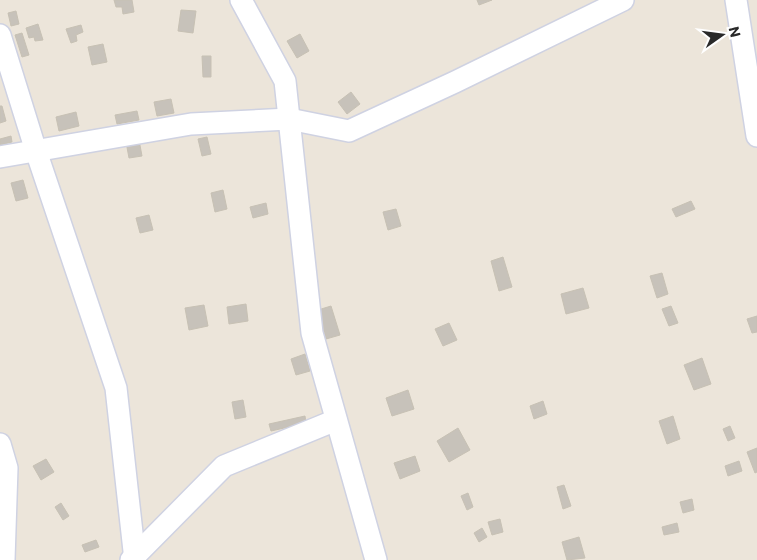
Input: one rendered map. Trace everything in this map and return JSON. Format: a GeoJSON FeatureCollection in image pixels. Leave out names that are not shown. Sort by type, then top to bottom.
{"type":"FeatureCollection","features":[{"type":"Feature","properties":{"kind":"street"},"geometry":{"type":"LineString","coordinates":[[242,0],[285,81],[312,333],[376,560]]}},
{"type":"Feature","properties":{"kind":"street"},"geometry":{"type":"LineString","coordinates":[[0,157],[191,124],[289,119],[349,131],[455,82],[623,0]]}},
{"type":"Feature","properties":{"kind":"street"},"geometry":{"type":"LineString","coordinates":[[736,0],[757,136]]}},
{"type":"Feature","properties":{"kind":"street"},"geometry":{"type":"LineString","coordinates":[[0,35],[36,151],[116,388],[133,559]]}},
{"type":"Feature","properties":{"kind":"street"},"geometry":{"type":"LineString","coordinates":[[133,559],[224,466],[336,420]]}},
{"type":"Feature","properties":{"kind":"street"},"geometry":{"type":"LineString","coordinates":[[0,444],[7,468],[4,560]]}},
{"type":"Feature","properties":{"kind":"building"},"geometry":{"type":"Polygon","coordinates":[[[114,0],[132,0],[134,12],[123,14],[122,7],[116,7],[114,0]]]}},
{"type":"Feature","properties":{"kind":"building"},"geometry":{"type":"Polygon","coordinates":[[[477,0],[492,0],[479,5],[477,0]]]}},
{"type":"Feature","properties":{"kind":"building"},"geometry":{"type":"Polygon","coordinates":[[[181,10],[196,11],[193,33],[178,31],[181,10]]]}},
{"type":"Feature","properties":{"kind":"building"},"geometry":{"type":"Polygon","coordinates":[[[16,11],[19,24],[11,26],[8,13],[16,11]]]}},
{"type":"Feature","properties":{"kind":"building"},"geometry":{"type":"Polygon","coordinates":[[[38,24],[43,40],[35,41],[34,37],[29,38],[26,28],[38,24]]]}},
{"type":"Feature","properties":{"kind":"building"},"geometry":{"type":"Polygon","coordinates":[[[81,25],[83,32],[76,35],[77,41],[71,43],[66,29],[81,25]]]}},
{"type":"Feature","properties":{"kind":"building"},"geometry":{"type":"Polygon","coordinates":[[[22,33],[29,55],[22,57],[15,35],[22,33]]]}},
{"type":"Feature","properties":{"kind":"building"},"geometry":{"type":"Polygon","coordinates":[[[300,34],[309,51],[297,58],[287,41],[300,34]]]}},
{"type":"Feature","properties":{"kind":"building"},"geometry":{"type":"Polygon","coordinates":[[[103,44],[107,62],[92,65],[88,47],[103,44]]]}},
{"type":"Feature","properties":{"kind":"building"},"geometry":{"type":"Polygon","coordinates":[[[202,56],[211,56],[211,77],[203,77],[202,56]]]}},
{"type":"Feature","properties":{"kind":"building"},"geometry":{"type":"Polygon","coordinates":[[[351,92],[360,104],[347,114],[338,102],[351,92]]]}},
{"type":"Feature","properties":{"kind":"building"},"geometry":{"type":"Polygon","coordinates":[[[171,99],[174,113],[157,116],[154,102],[171,99]]]}},
{"type":"Feature","properties":{"kind":"building"},"geometry":{"type":"Polygon","coordinates":[[[0,106],[2,106],[6,121],[0,123],[0,106]]]}},
{"type":"Feature","properties":{"kind":"building"},"geometry":{"type":"Polygon","coordinates":[[[137,111],[139,120],[117,124],[115,115],[137,111]]]}},
{"type":"Feature","properties":{"kind":"building"},"geometry":{"type":"Polygon","coordinates":[[[76,112],[79,126],[59,131],[56,117],[76,112]]]}},
{"type":"Feature","properties":{"kind":"building"},"geometry":{"type":"Polygon","coordinates":[[[11,136],[12,142],[0,145],[0,139],[11,136]]]}},
{"type":"Feature","properties":{"kind":"building"},"geometry":{"type":"Polygon","coordinates":[[[207,137],[211,154],[202,156],[198,139],[207,137]]]}},
{"type":"Feature","properties":{"kind":"building"},"geometry":{"type":"Polygon","coordinates":[[[139,140],[142,156],[129,158],[126,142],[139,140]]]}},
{"type":"Feature","properties":{"kind":"building"},"geometry":{"type":"Polygon","coordinates":[[[23,180],[28,198],[16,201],[11,183],[23,180]]]}},
{"type":"Feature","properties":{"kind":"building"},"geometry":{"type":"Polygon","coordinates":[[[223,190],[227,209],[215,212],[211,193],[223,190]]]}},
{"type":"Feature","properties":{"kind":"building"},"geometry":{"type":"Polygon","coordinates":[[[691,201],[695,209],[676,217],[672,209],[691,201]]]}},
{"type":"Feature","properties":{"kind":"building"},"geometry":{"type":"Polygon","coordinates":[[[266,203],[268,214],[253,218],[250,207],[266,203]]]}},
{"type":"Feature","properties":{"kind":"building"},"geometry":{"type":"Polygon","coordinates":[[[396,209],[401,226],[388,230],[383,212],[396,209]]]}},
{"type":"Feature","properties":{"kind":"building"},"geometry":{"type":"Polygon","coordinates":[[[149,215],[153,230],[140,233],[136,218],[149,215]]]}},
{"type":"Feature","properties":{"kind":"building"},"geometry":{"type":"Polygon","coordinates":[[[503,257],[512,287],[499,291],[491,261],[503,257]]]}},
{"type":"Feature","properties":{"kind":"building"},"geometry":{"type":"Polygon","coordinates":[[[662,273],[668,294],[657,298],[650,276],[662,273]]]}},
{"type":"Feature","properties":{"kind":"building"},"geometry":{"type":"Polygon","coordinates":[[[583,288],[589,308],[566,314],[561,294],[583,288]]]}},
{"type":"Feature","properties":{"kind":"building"},"geometry":{"type":"Polygon","coordinates":[[[246,304],[248,321],[229,324],[227,307],[246,304]]]}},
{"type":"Feature","properties":{"kind":"building"},"geometry":{"type":"Polygon","coordinates":[[[204,305],[208,326],[189,330],[185,308],[204,305]]]}},
{"type":"Feature","properties":{"kind":"building"},"geometry":{"type":"Polygon","coordinates":[[[331,306],[340,335],[326,339],[318,310],[331,306]]]}},
{"type":"Feature","properties":{"kind":"building"},"geometry":{"type":"Polygon","coordinates":[[[671,306],[678,323],[669,326],[662,309],[671,306]]]}},
{"type":"Feature","properties":{"kind":"building"},"geometry":{"type":"Polygon","coordinates":[[[757,316],[757,332],[752,333],[747,319],[757,316]]]}},
{"type":"Feature","properties":{"kind":"building"},"geometry":{"type":"Polygon","coordinates":[[[449,323],[457,340],[443,346],[435,329],[449,323]]]}},
{"type":"Feature","properties":{"kind":"building"},"geometry":{"type":"Polygon","coordinates":[[[305,354],[310,371],[296,375],[291,359],[305,354]]]}},
{"type":"Feature","properties":{"kind":"building"},"geometry":{"type":"Polygon","coordinates":[[[702,358],[711,384],[694,390],[684,365],[702,358]]]}},
{"type":"Feature","properties":{"kind":"building"},"geometry":{"type":"Polygon","coordinates":[[[408,390],[414,409],[392,416],[386,398],[408,390]]]}},
{"type":"Feature","properties":{"kind":"building"},"geometry":{"type":"Polygon","coordinates":[[[243,400],[246,417],[235,419],[232,402],[243,400]]]}},
{"type":"Feature","properties":{"kind":"building"},"geometry":{"type":"Polygon","coordinates":[[[543,401],[547,414],[534,419],[530,406],[543,401]]]}},
{"type":"Feature","properties":{"kind":"building"},"geometry":{"type":"Polygon","coordinates":[[[305,416],[306,423],[271,431],[269,424],[305,416]]]}},
{"type":"Feature","properties":{"kind":"building"},"geometry":{"type":"Polygon","coordinates":[[[673,416],[680,439],[667,444],[659,421],[673,416]]]}},
{"type":"Feature","properties":{"kind":"building"},"geometry":{"type":"Polygon","coordinates":[[[730,426],[735,438],[728,441],[723,429],[730,426]]]}},
{"type":"Feature","properties":{"kind":"building"},"geometry":{"type":"Polygon","coordinates":[[[458,428],[470,450],[449,462],[437,441],[458,428]]]}},
{"type":"Feature","properties":{"kind":"building"},"geometry":{"type":"Polygon","coordinates":[[[757,448],[757,472],[755,473],[747,452],[757,448]]]}},
{"type":"Feature","properties":{"kind":"building"},"geometry":{"type":"Polygon","coordinates":[[[415,456],[420,471],[400,479],[394,463],[415,456]]]}},
{"type":"Feature","properties":{"kind":"building"},"geometry":{"type":"Polygon","coordinates":[[[46,459],[54,472],[41,480],[33,466],[46,459]]]}},
{"type":"Feature","properties":{"kind":"building"},"geometry":{"type":"Polygon","coordinates":[[[739,461],[742,471],[728,476],[725,466],[739,461]]]}},
{"type":"Feature","properties":{"kind":"building"},"geometry":{"type":"Polygon","coordinates":[[[564,485],[571,506],[563,509],[557,487],[564,485]]]}},
{"type":"Feature","properties":{"kind":"building"},"geometry":{"type":"Polygon","coordinates":[[[468,493],[473,507],[467,510],[461,496],[468,493]]]}},
{"type":"Feature","properties":{"kind":"building"},"geometry":{"type":"Polygon","coordinates":[[[692,499],[694,510],[683,513],[680,502],[692,499]]]}},
{"type":"Feature","properties":{"kind":"building"},"geometry":{"type":"Polygon","coordinates":[[[61,503],[69,516],[63,520],[55,507],[61,503]]]}},
{"type":"Feature","properties":{"kind":"building"},"geometry":{"type":"Polygon","coordinates":[[[500,519],[503,532],[492,535],[488,522],[500,519]]]}},
{"type":"Feature","properties":{"kind":"building"},"geometry":{"type":"Polygon","coordinates":[[[677,523],[679,532],[664,535],[662,527],[677,523]]]}},
{"type":"Feature","properties":{"kind":"building"},"geometry":{"type":"Polygon","coordinates":[[[482,528],[487,537],[479,542],[474,533],[482,528]]]}},
{"type":"Feature","properties":{"kind":"building"},"geometry":{"type":"Polygon","coordinates":[[[579,537],[585,558],[567,560],[562,542],[579,537]]]}},
{"type":"Feature","properties":{"kind":"building"},"geometry":{"type":"Polygon","coordinates":[[[96,540],[99,547],[85,552],[82,545],[96,540]]]}}]}
